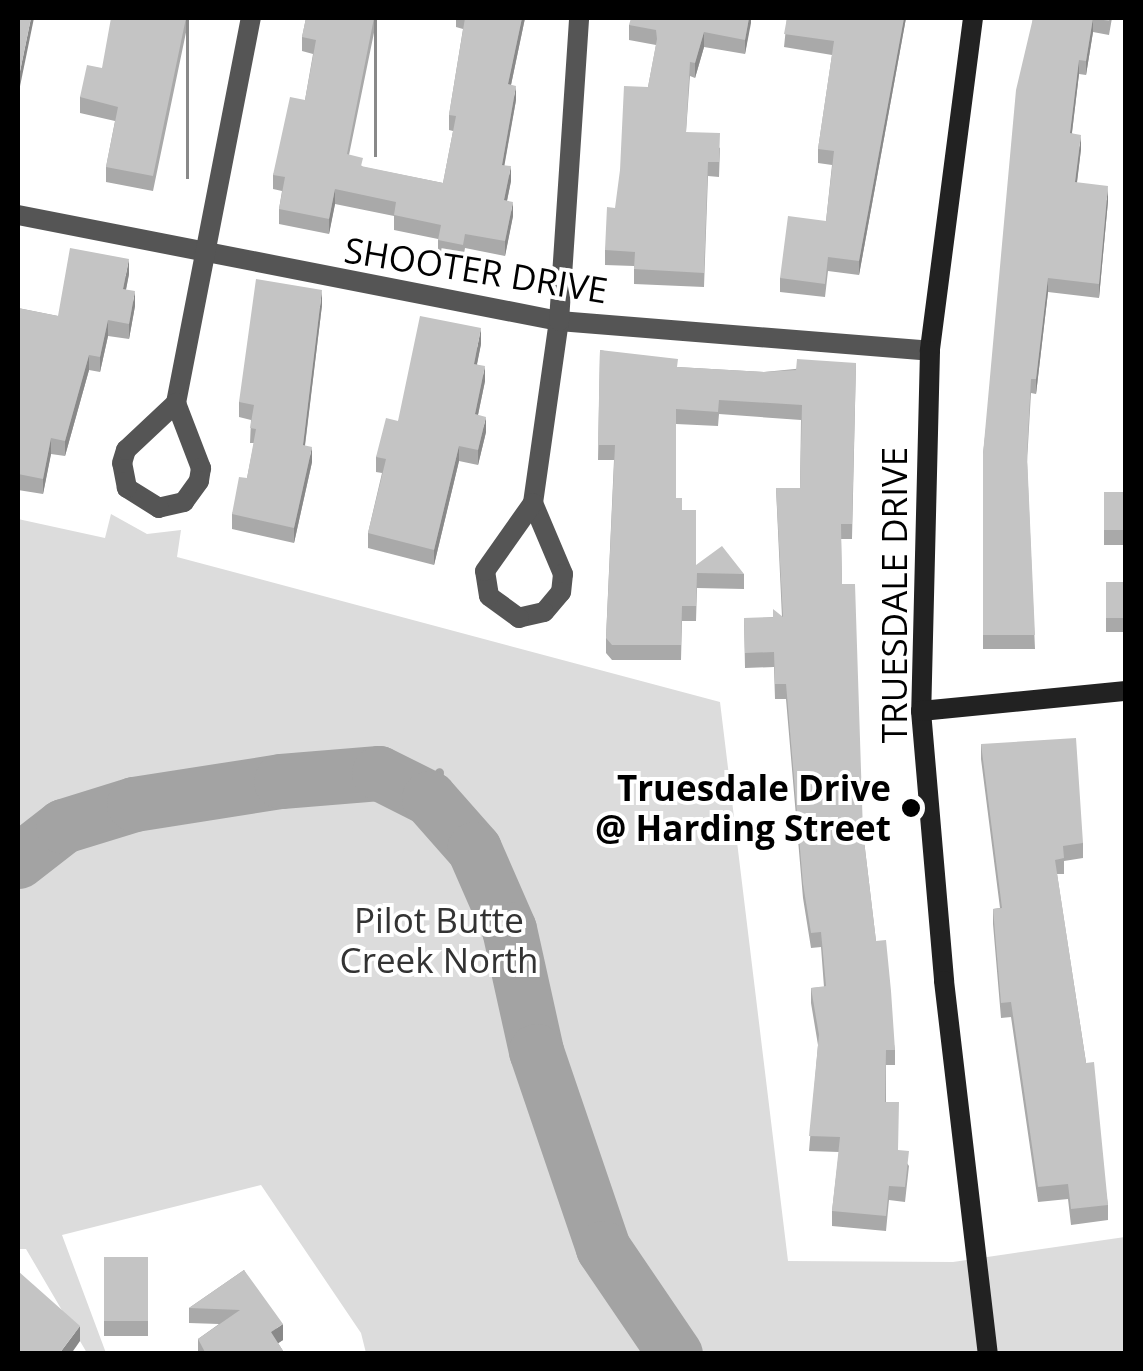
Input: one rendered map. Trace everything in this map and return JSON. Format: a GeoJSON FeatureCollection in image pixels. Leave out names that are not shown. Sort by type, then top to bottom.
{"type":"FeatureCollection","features":[{"type":"Feature","properties":{"kind":"street"},"geometry":{"type":"LineString","coordinates":[[176,403],[126,450],[122,463],[127,488],[159,508],[184,502],[199,481],[201,468],[176,403],[251,18]]}},
{"type":"Feature","properties":{"kind":"street"},"geometry":{"type":"LineString","coordinates":[[533,503],[563,574],[561,592],[544,612],[519,618],[489,596],[485,571],[533,503],[559,321],[579,18]]}},
{"type":"Feature","properties":{"kind":"street","name":"TRUESDALE DRIVE"},"geometry":{"type":"LineString","coordinates":[[973,18],[930,351],[921,711],[944,981],[988,1354]]}},
{"type":"Feature","properties":{"kind":"street","name":"SHOOTER DRIVE"},"geometry":{"type":"LineString","coordinates":[[18,215],[207,256],[559,321],[930,351]]}},
{"type":"Feature","properties":{"kind":"street"},"geometry":{"type":"LineString","coordinates":[[921,711],[1126,691]]}},
{"type":"Feature","properties":{"kind":"green space","name":"Pilot Butte Creek North"},"geometry":{"type":"Polygon","coordinates":[[[111,514],[147,534],[181,530],[177,557],[720,702],[788,1261],[953,1262],[1125,1237],[1125,1353],[366,1353],[361,1333],[261,1185],[62,1235],[106,1353],[87,1353],[26,1249],[18,1249],[18,519],[105,538],[111,514]]]}},
{"type":"Feature","properties":{"kind":"building"},"geometry":{"type":"Polygon","coordinates":[[[18,18],[31,18],[18,81],[18,18]]]}},
{"type":"Feature","properties":{"kind":"building"},"geometry":{"type":"Polygon","coordinates":[[[111,18],[186,18],[153,176],[106,167],[118,107],[80,97],[87,65],[102,68],[111,18]]]}},
{"type":"Feature","properties":{"kind":"building"},"geometry":{"type":"Polygon","coordinates":[[[306,18],[374,18],[347,154],[363,158],[361,166],[443,183],[456,116],[449,115],[465,18],[522,18],[508,84],[516,86],[502,165],[511,166],[504,200],[513,202],[505,241],[465,234],[463,245],[438,240],[441,225],[394,215],[396,202],[335,189],[329,219],[279,209],[285,177],[273,175],[290,97],[305,100],[316,40],[302,37],[306,18]]]}},
{"type":"Feature","properties":{"kind":"building"},"geometry":{"type":"Polygon","coordinates":[[[631,18],[749,18],[745,40],[704,32],[695,63],[690,62],[686,132],[720,133],[719,162],[708,162],[704,273],[634,269],[635,252],[605,250],[607,207],[615,208],[620,170],[624,86],[648,87],[657,39],[656,30],[629,25],[631,18]]]}},
{"type":"Feature","properties":{"kind":"building"},"geometry":{"type":"Polygon","coordinates":[[[787,18],[904,18],[859,261],[828,257],[825,284],[780,278],[788,216],[826,221],[834,151],[818,149],[834,41],[784,34],[787,18]]]}},
{"type":"Feature","properties":{"kind":"building"},"geometry":{"type":"Polygon","coordinates":[[[1033,18],[1093,18],[1086,61],[1079,60],[1070,133],[1081,135],[1075,182],[1108,186],[1099,284],[1048,278],[1036,379],[1031,379],[1027,455],[1035,635],[983,635],[983,454],[1016,90],[1033,18]]]}},
{"type":"Feature","properties":{"kind":"building"},"geometry":{"type":"Polygon","coordinates":[[[70,248],[129,259],[123,289],[135,291],[129,324],[108,320],[100,357],[89,355],[65,441],[51,438],[43,479],[18,474],[18,308],[58,316],[70,248]]]}},
{"type":"Feature","properties":{"kind":"building"},"geometry":{"type":"Polygon","coordinates":[[[256,279],[322,290],[303,445],[312,447],[294,528],[232,514],[239,477],[247,478],[256,429],[250,428],[254,405],[239,402],[256,279]]]}},
{"type":"Feature","properties":{"kind":"building"},"geometry":{"type":"Polygon","coordinates":[[[420,316],[481,328],[474,364],[485,366],[475,414],[486,417],[478,450],[459,446],[434,550],[368,533],[386,459],[376,457],[386,418],[398,421],[420,316]]]}},
{"type":"Feature","properties":{"kind":"building"},"geometry":{"type":"Polygon","coordinates":[[[600,350],[678,359],[677,367],[764,372],[796,370],[797,359],[856,363],[852,524],[841,524],[842,584],[855,584],[863,832],[876,941],[886,940],[891,991],[895,1050],[886,1050],[885,1102],[899,1102],[898,1150],[909,1151],[905,1187],[889,1186],[886,1216],[832,1211],[840,1137],[809,1136],[819,1035],[811,988],[826,986],[821,932],[811,933],[803,884],[786,684],[775,684],[774,652],[745,653],[744,618],[773,618],[773,609],[783,617],[776,488],[800,488],[802,405],[719,400],[718,412],[676,409],[676,498],[682,498],[682,510],[696,510],[696,565],[722,546],[744,574],[697,573],[696,606],[682,606],[681,645],[612,645],[606,638],[615,445],[598,445],[600,350]]]}},
{"type":"Feature","properties":{"kind":"building"},"geometry":{"type":"Polygon","coordinates":[[[1104,492],[1126,492],[1126,530],[1104,530],[1104,492]]]}},
{"type":"Feature","properties":{"kind":"building"},"geometry":{"type":"Polygon","coordinates":[[[1106,582],[1126,582],[1126,618],[1106,618],[1106,582]]]}},
{"type":"Feature","properties":{"kind":"building"},"geometry":{"type":"Polygon","coordinates":[[[1076,738],[1083,843],[1063,846],[1064,858],[1055,860],[1086,1063],[1094,1062],[1108,1205],[1071,1209],[1068,1184],[1038,1187],[1011,1002],[1001,1003],[993,909],[1002,908],[981,744],[1076,738]]]}},
{"type":"Feature","properties":{"kind":"building"},"geometry":{"type":"Polygon","coordinates":[[[104,1257],[148,1257],[148,1321],[104,1321],[104,1257]]]}},
{"type":"Feature","properties":{"kind":"building"},"geometry":{"type":"Polygon","coordinates":[[[244,1270],[283,1324],[271,1332],[285,1354],[206,1354],[198,1339],[240,1310],[189,1308],[244,1270]]]}},
{"type":"Feature","properties":{"kind":"building"},"geometry":{"type":"Polygon","coordinates":[[[18,1271],[80,1326],[59,1354],[18,1354],[18,1271]]]}},
{"type":"Feature","properties":{"kind":"waterway"},"geometry":{"type":"LineString","coordinates":[[435,805],[439,772]]}},
{"type":"Feature","properties":{"kind":"waterway"},"geometry":{"type":"LineString","coordinates":[[18,861],[63,826],[134,804],[281,781],[379,773],[429,798],[474,849],[509,929],[536,1051],[603,1248],[675,1354]]}},
{"type":"Feature","properties":{"kind":"place","name":"Truesdale Drive @ Harding Street"},"geometry":{"type":"Point","coordinates":[911,808]}}]}
